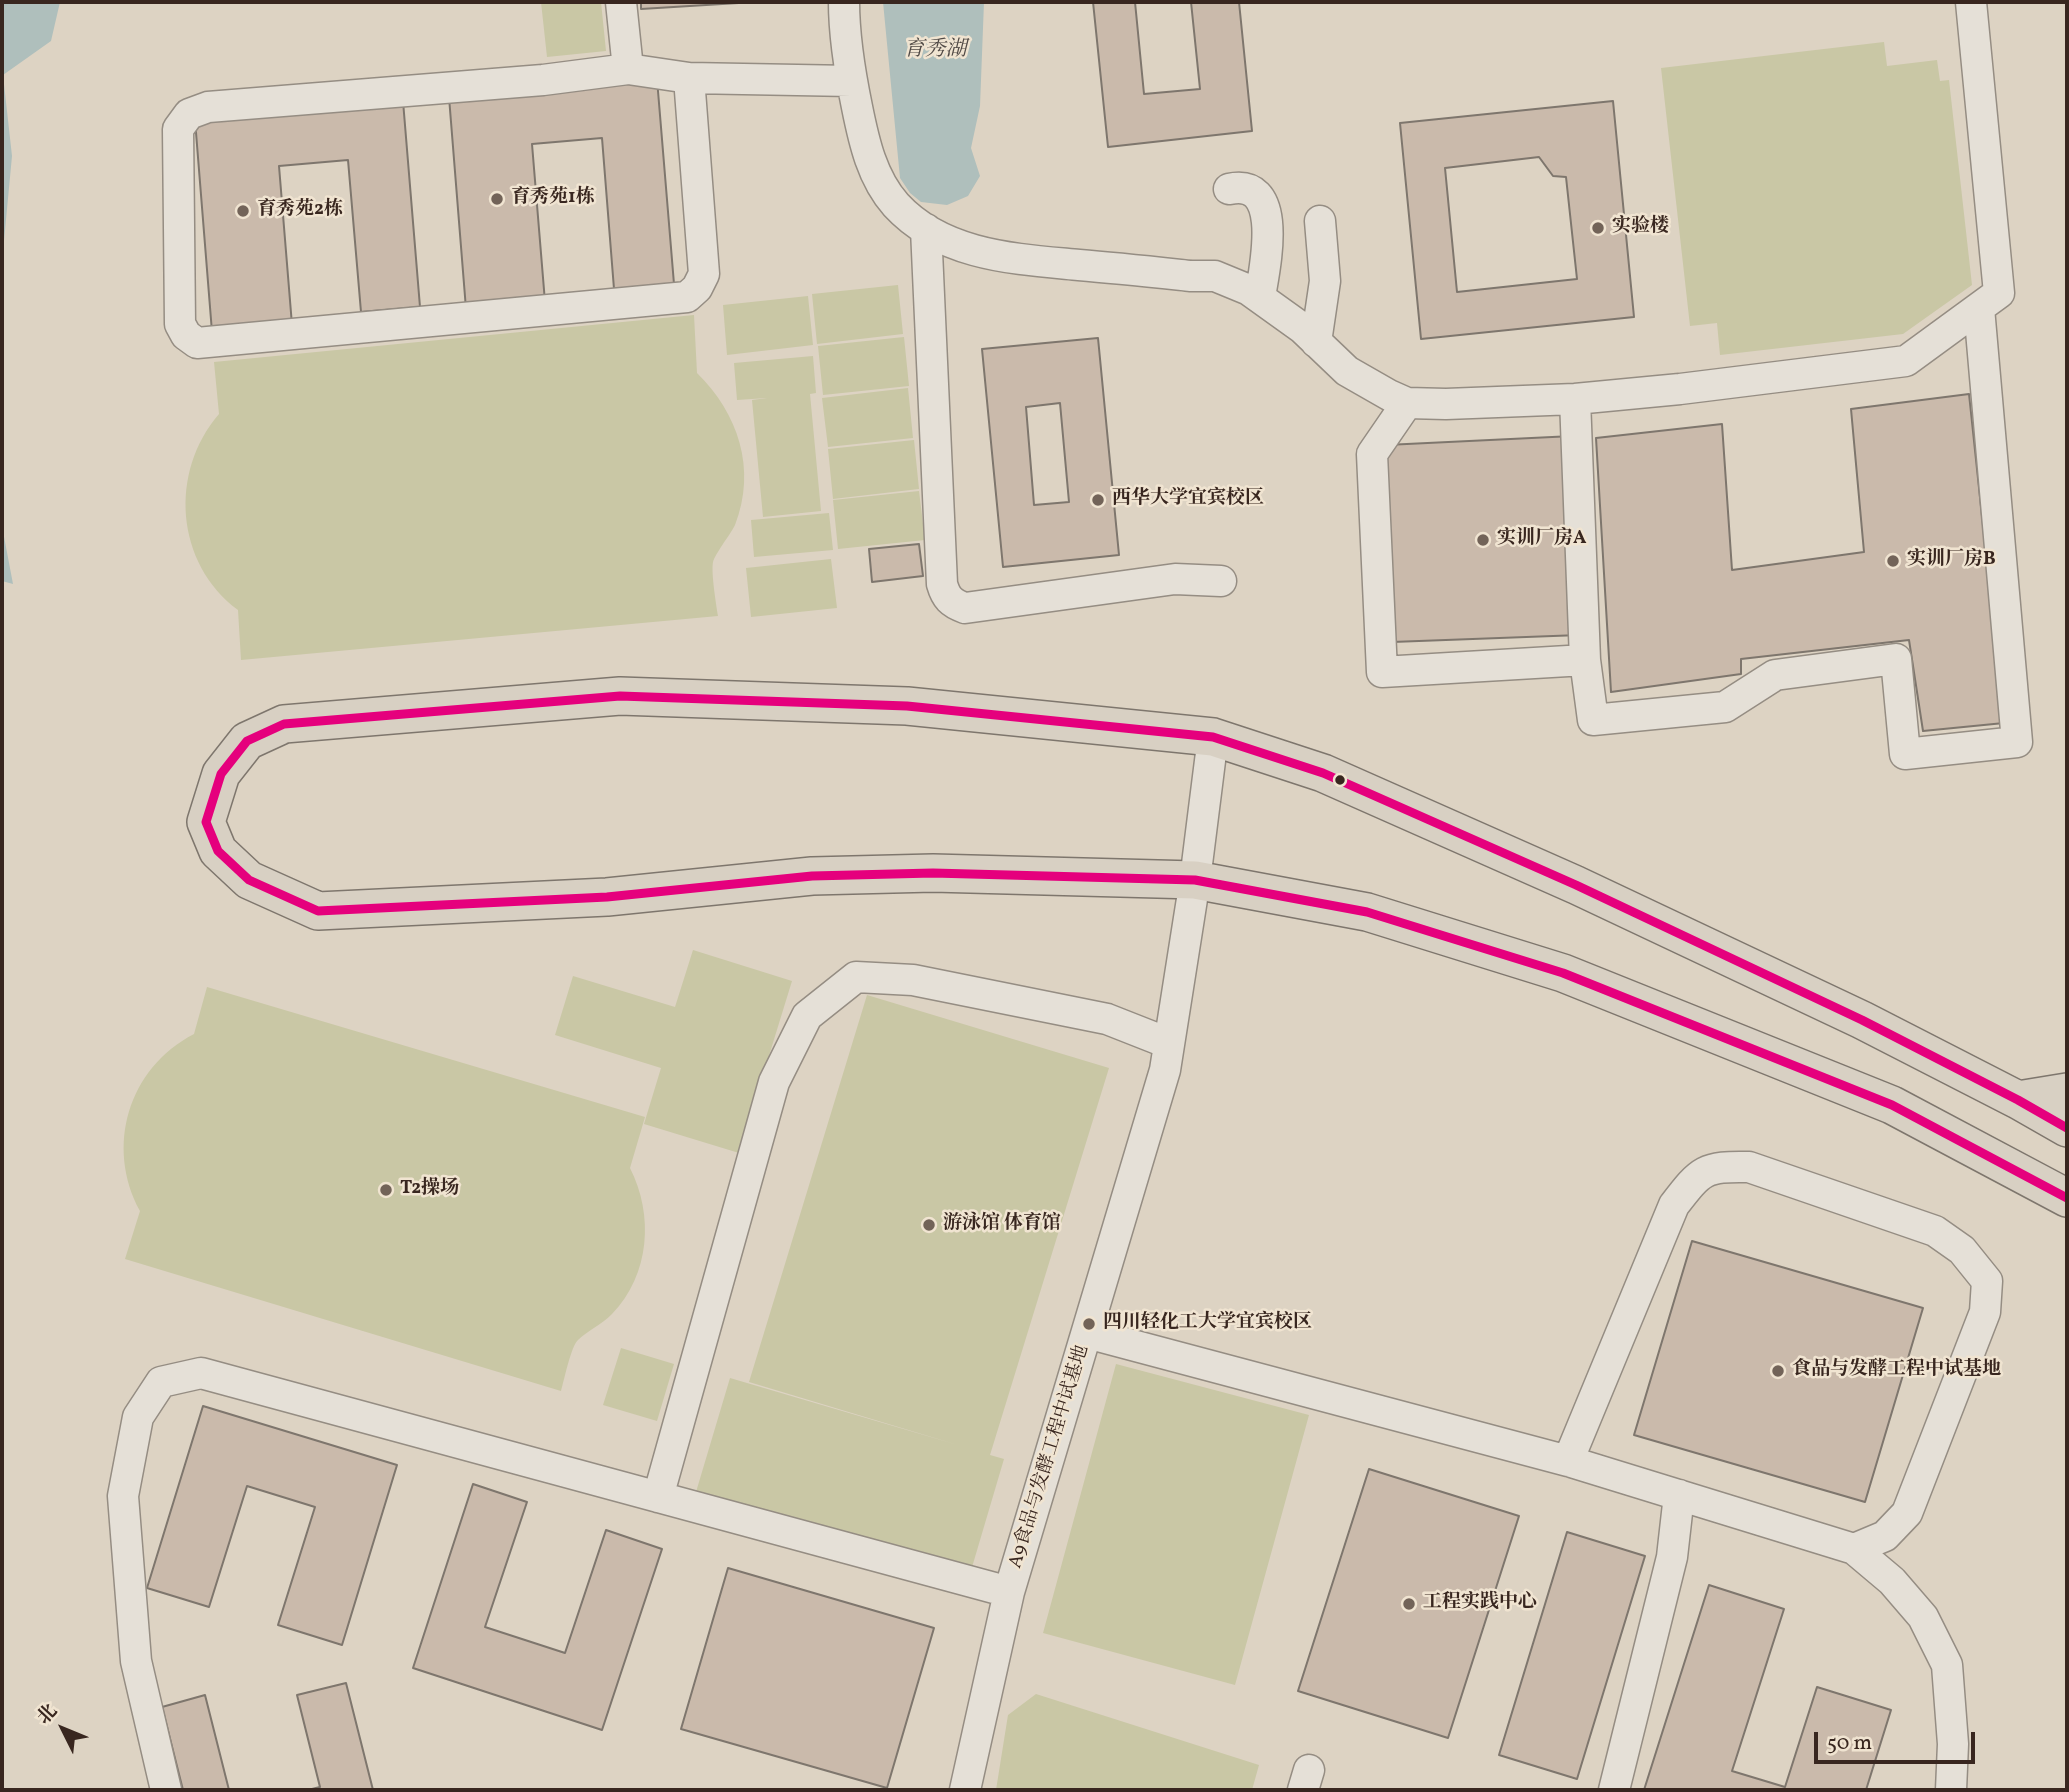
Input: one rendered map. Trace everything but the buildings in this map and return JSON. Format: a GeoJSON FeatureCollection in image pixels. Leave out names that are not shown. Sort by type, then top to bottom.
{"type":"FeatureCollection","features":[{"type":"Feature","properties":{"kind":"main road"},"geometry":{"type":"LineString","coordinates":[[2067,1128],[1862,1020],[1576,885],[1323,773],[1213,737],[907,706],[620,696],[338,719],[284,724],[247,741],[221,774],[206,822],[218,851],[249,880],[318,911],[607,897],[812,876],[933,873],[1195,880],[1367,912],[1563,973],[1892,1105],[2067,1198]]}},
{"type":"Feature","properties":{"kind":"main road"},"geometry":{"type":"LineString","coordinates":[[2018,1100],[2067,1092]]}},
{"type":"Feature","properties":{"kind":"street"},"geometry":{"type":"LineString","coordinates":[[621,2],[628,69]]}},
{"type":"Feature","properties":{"kind":"street"},"geometry":{"type":"LineString","coordinates":[[844,2],[844,26],[851,80],[863,140],[872,165],[894,203],[914,223],[961,247],[1003,257],[1191,276],[1215,276],[1249,290],[1302,328],[1347,371],[1389,395],[1407,403],[1446,404],[1576,399],[1906,361],[1999,293],[1971,2]]}},
{"type":"Feature","properties":{"kind":"street"},"geometry":{"type":"LineString","coordinates":[[689,78],[704,274],[687,297],[197,343],[186,335],[180,324],[178,129],[189,114],[208,107],[530,81],[628,69],[689,78],[851,80]]}},
{"type":"Feature","properties":{"kind":"street"},"geometry":{"type":"LineString","coordinates":[[1229,189],[1252,189],[1261,199],[1265,211],[1267,242],[1260,298]]}},
{"type":"Feature","properties":{"kind":"street"},"geometry":{"type":"LineString","coordinates":[[1317,342],[1325,281],[1320,221]]}},
{"type":"Feature","properties":{"kind":"street"},"geometry":{"type":"LineString","coordinates":[[926,229],[942,584],[945,596],[965,608],[1175,579],[1221,581]]}},
{"type":"Feature","properties":{"kind":"street"},"geometry":{"type":"LineString","coordinates":[[1576,399],[1585,660],[1593,720],[1725,707],[1775,674],[1896,659],[1905,754],[2017,742],[1979,308]]}},
{"type":"Feature","properties":{"kind":"street"},"geometry":{"type":"LineString","coordinates":[[1407,403],[1372,454],[1382,672],[1585,660]]}},
{"type":"Feature","properties":{"kind":"street","name":"A9食品与发酵工程中试基地"},"geometry":{"type":"LineString","coordinates":[[965,1790],[1009,1592],[1165,1070],[1195,880],[1213,737]]}},
{"type":"Feature","properties":{"kind":"street"},"geometry":{"type":"LineString","coordinates":[[658,1497],[774,1082],[807,1016],[856,978],[913,980],[1107,1019],[1168,1043]]}},
{"type":"Feature","properties":{"kind":"street"},"geometry":{"type":"LineString","coordinates":[[1568,1461],[1674,1205],[1695,1178],[1717,1166],[1749,1167],[1935,1231],[1962,1250],[1987,1281],[1985,1312],[1907,1513],[1885,1536],[1854,1549]]}},
{"type":"Feature","properties":{"kind":"street"},"geometry":{"type":"LineString","coordinates":[[1087,1333],[1568,1461],[1854,1549],[1892,1581],[1923,1617],[1947,1665],[1953,1744],[1951,1790]]}},
{"type":"Feature","properties":{"kind":"street"},"geometry":{"type":"LineString","coordinates":[[166,1790],[136,1661],[123,1496],[138,1417],[161,1382],[201,1373],[1009,1592]]}},
{"type":"Feature","properties":{"kind":"street"},"geometry":{"type":"LineString","coordinates":[[1614,1790],[1672,1557],[1679,1495]]}},
{"type":"Feature","properties":{"kind":"shaded area"},"geometry":{"type":"Polygon","coordinates":[[[541,2],[601,2],[606,51],[547,57],[541,2]]]}},
{"type":"Feature","properties":{"kind":"shaded area"},"geometry":{"type":"Polygon","coordinates":[[[1884,42],[1887,66],[1937,60],[1940,81],[1949,80],[1972,285],[1903,334],[1720,355],[1717,323],[1690,326],[1661,68],[1884,42]]]}},
{"type":"Feature","properties":{"kind":"shaded area"},"geometry":{"type":"Polygon","coordinates":[[[898,285],[903,334],[817,344],[812,294],[898,285]]]}},
{"type":"Feature","properties":{"kind":"shaded area"},"geometry":{"type":"Polygon","coordinates":[[[808,296],[813,345],[727,355],[723,305],[808,296]]]}},
{"type":"Feature","properties":{"kind":"shaded area"},"geometry":{"type":"Polygon","coordinates":[[[694,315],[697,373],[723,406],[733,424],[743,463],[744,483],[735,525],[713,562],[718,616],[241,660],[238,610],[217,590],[201,568],[191,543],[186,516],[186,489],[192,462],[203,437],[219,414],[214,362],[694,315]]]}},
{"type":"Feature","properties":{"kind":"shaded area"},"geometry":{"type":"Polygon","coordinates":[[[904,337],[909,386],[823,395],[818,346],[904,337]]]}},
{"type":"Feature","properties":{"kind":"shaded area"},"geometry":{"type":"Polygon","coordinates":[[[813,356],[816,393],[810,394],[821,511],[763,517],[752,400],[767,398],[737,400],[734,363],[813,356]]]}},
{"type":"Feature","properties":{"kind":"shaded area"},"geometry":{"type":"Polygon","coordinates":[[[908,388],[913,438],[828,447],[822,398],[908,388]]]}},
{"type":"Feature","properties":{"kind":"shaded area"},"geometry":{"type":"Polygon","coordinates":[[[914,440],[919,489],[833,499],[828,449],[914,440]]]}},
{"type":"Feature","properties":{"kind":"shaded area"},"geometry":{"type":"Polygon","coordinates":[[[919,491],[925,540],[838,549],[833,500],[919,491]]]}},
{"type":"Feature","properties":{"kind":"shaded area"},"geometry":{"type":"Polygon","coordinates":[[[829,513],[833,550],[754,557],[751,520],[829,513]]]}},
{"type":"Feature","properties":{"kind":"shaded area"},"geometry":{"type":"Polygon","coordinates":[[[831,559],[837,608],[751,617],[746,568],[831,559]]]}},
{"type":"Feature","properties":{"kind":"shaded area"},"geometry":{"type":"Polygon","coordinates":[[[693,950],[792,981],[739,1153],[644,1124],[661,1068],[555,1035],[573,976],[675,1007],[693,950]]]}},
{"type":"Feature","properties":{"kind":"shaded area"},"geometry":{"type":"Polygon","coordinates":[[[207,987],[645,1117],[630,1168],[643,1205],[645,1225],[641,1263],[625,1298],[612,1314],[575,1344],[561,1391],[125,1259],[140,1211],[124,1161],[124,1136],[129,1111],[139,1088],[153,1067],[171,1049],[194,1034],[207,987]]]}},
{"type":"Feature","properties":{"kind":"shaded area","name":"游泳馆 体育馆"},"geometry":{"type":"Polygon","coordinates":[[[867,995],[1109,1068],[990,1455],[1004,1459],[970,1574],[696,1492],[730,1378],[958,1445],[749,1382],[867,995]]]}},
{"type":"Feature","properties":{"kind":"shaded area"},"geometry":{"type":"Polygon","coordinates":[[[621,1348],[674,1364],[657,1421],[603,1405],[621,1348]]]}},
{"type":"Feature","properties":{"kind":"shaded area"},"geometry":{"type":"Polygon","coordinates":[[[1116,1364],[1309,1415],[1235,1685],[1043,1633],[1116,1364]]]}},
{"type":"Feature","properties":{"kind":"shaded area"},"geometry":{"type":"Polygon","coordinates":[[[1036,1694],[1259,1765],[1252,1790],[996,1790],[1008,1715],[1036,1694]]]}},
{"type":"Feature","properties":{"kind":"water"},"geometry":{"type":"Polygon","coordinates":[[[2,2],[60,2],[51,41],[3,75],[12,156],[2,262],[2,2]]]}},
{"type":"Feature","properties":{"kind":"water","name":"育秀湖"},"geometry":{"type":"Polygon","coordinates":[[[883,2],[984,2],[980,106],[971,148],[980,176],[968,196],[947,205],[921,202],[910,193],[900,178],[883,2]]]}},
{"type":"Feature","properties":{"kind":"water"},"geometry":{"type":"Polygon","coordinates":[[[2,526],[13,584],[2,581],[2,526]]]}},
{"type":"Feature","properties":{"kind":"transit line"},"geometry":{"type":"LineString","coordinates":[[2067,1128],[1862,1020],[1576,885],[1323,773],[1213,737],[907,706],[620,696],[284,724],[247,741],[221,774],[206,822],[218,851],[249,880],[318,911],[607,897],[812,876],[933,873],[1195,880],[1367,912],[1563,973],[1892,1105],[2067,1198]]}},
{"type":"Feature","properties":{"kind":"place","name":"育秀苑1栋"},"geometry":{"type":"Point","coordinates":[497,199]}},
{"type":"Feature","properties":{"kind":"place","name":"育秀苑2栋"},"geometry":{"type":"Point","coordinates":[243,211]}},
{"type":"Feature","properties":{"kind":"place","name":"实验楼"},"geometry":{"type":"Point","coordinates":[1598,228]}},
{"type":"Feature","properties":{"kind":"place","name":"西华大学宜宾校区"},"geometry":{"type":"Point","coordinates":[1098,500]}},
{"type":"Feature","properties":{"kind":"place","name":"实训厂房A"},"geometry":{"type":"Point","coordinates":[1483,540]}},
{"type":"Feature","properties":{"kind":"place","name":"实训厂房B"},"geometry":{"type":"Point","coordinates":[1893,561]}},
{"type":"Feature","properties":{"kind":"place","name":"T2操场"},"geometry":{"type":"Point","coordinates":[386,1190]}},
{"type":"Feature","properties":{"kind":"place","name":"游泳馆 体育馆"},"geometry":{"type":"Point","coordinates":[929,1225]}},
{"type":"Feature","properties":{"kind":"place","name":"四川轻化工大学宜宾校区"},"geometry":{"type":"Point","coordinates":[1089,1324]}},
{"type":"Feature","properties":{"kind":"place","name":"食品与发酵工程中试基地"},"geometry":{"type":"Point","coordinates":[1778,1371]}},
{"type":"Feature","properties":{"kind":"place","name":"工程实践中心"},"geometry":{"type":"Point","coordinates":[1409,1604]}}]}
